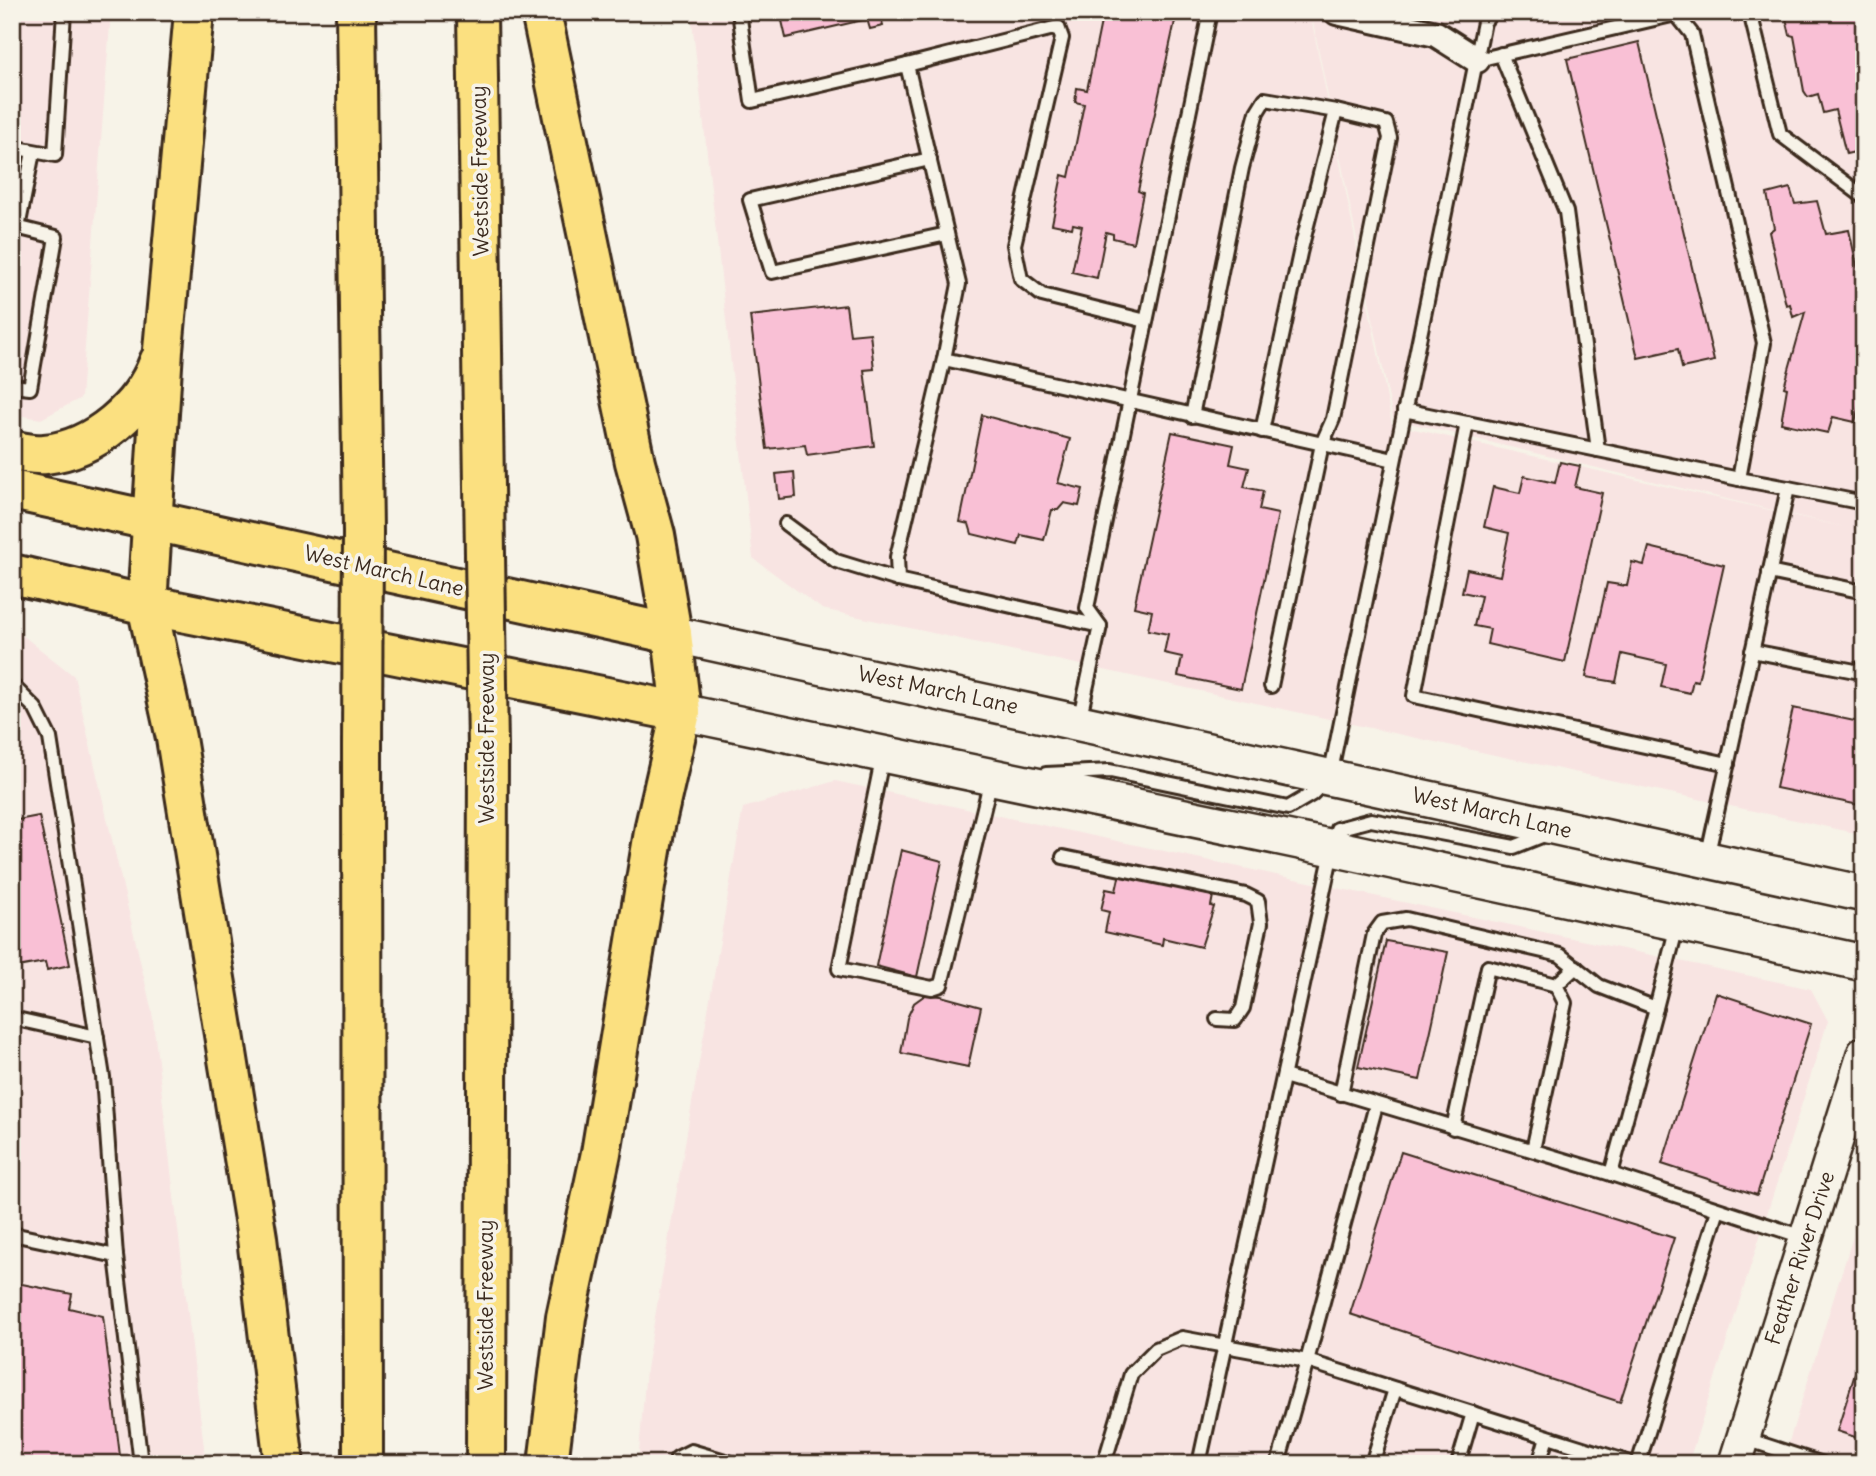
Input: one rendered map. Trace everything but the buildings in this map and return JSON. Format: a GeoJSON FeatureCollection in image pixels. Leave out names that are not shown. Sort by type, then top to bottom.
{"type":"FeatureCollection","features":[{"type":"Feature","properties":{"kind":"main road"},"geometry":{"type":"LineString","coordinates":[[194,12],[163,350],[147,605],[176,738],[257,1238],[284,1464]]}},
{"type":"Feature","properties":{"kind":"main road"},"geometry":{"type":"LineString","coordinates":[[356,12],[363,532],[363,1464]]}},
{"type":"Feature","properties":{"kind":"main road","name":"Westside Freeway"},"geometry":{"type":"LineString","coordinates":[[477,12],[488,750],[486,1464]]}},
{"type":"Feature","properties":{"kind":"main road"},"geometry":{"type":"LineString","coordinates":[[541,12],[635,462],[655,535],[672,634],[681,712],[655,826],[601,1153],[566,1317],[548,1464]]}},
{"type":"Feature","properties":{"kind":"main road"},"geometry":{"type":"LineString","coordinates":[[12,451],[43,454],[83,443],[102,432],[133,405],[156,370],[163,350]]}},
{"type":"Feature","properties":{"kind":"main road","name":"West March Lane"},"geometry":{"type":"LineString","coordinates":[[12,490],[1864,894]]}},
{"type":"Feature","properties":{"kind":"main road"},"geometry":{"type":"LineString","coordinates":[[12,574],[147,605],[681,712],[1333,848],[1864,963]]}},
{"type":"Feature","properties":{"kind":"street"},"geometry":{"type":"LineString","coordinates":[[1337,12],[1436,34],[1477,60]]}},
{"type":"Feature","properties":{"kind":"street","name":"Feather River Drive"},"geometry":{"type":"LineString","coordinates":[[1739,1451],[1864,1053]]}},
{"type":"Feature","properties":{"kind":"lane"},"geometry":{"type":"LineString","coordinates":[[12,147],[55,155],[64,12]]}},
{"type":"Feature","properties":{"kind":"lane"},"geometry":{"type":"LineString","coordinates":[[738,12],[752,100],[1058,27],[1062,38],[1014,244],[1021,279],[1042,295],[1146,321]]}},
{"type":"Feature","properties":{"kind":"lane"},"geometry":{"type":"LineString","coordinates":[[1079,721],[1100,626],[1087,608],[1210,12]]}},
{"type":"Feature","properties":{"kind":"lane"},"geometry":{"type":"LineString","coordinates":[[884,754],[839,969],[932,988],[941,985],[992,777],[1110,771],[1289,808],[1312,794],[1329,776],[1484,22],[1492,12]]}},
{"type":"Feature","properties":{"kind":"lane"},"geometry":{"type":"LineString","coordinates":[[1750,12],[1780,134],[1864,197]]}},
{"type":"Feature","properties":{"kind":"lane"},"geometry":{"type":"LineString","coordinates":[[1477,60],[1676,14],[1692,34],[1763,343],[1740,479]]}},
{"type":"Feature","properties":{"kind":"lane"},"geometry":{"type":"LineString","coordinates":[[1501,54],[1566,212],[1598,450]]}},
{"type":"Feature","properties":{"kind":"lane"},"geometry":{"type":"LineString","coordinates":[[898,580],[897,557],[959,284],[907,65]]}},
{"type":"Feature","properties":{"kind":"lane"},"geometry":{"type":"LineString","coordinates":[[1192,416],[1242,168],[1257,112],[1265,99],[1386,123],[1390,138],[1332,419],[1322,444],[1271,686]]}},
{"type":"Feature","properties":{"kind":"lane"},"geometry":{"type":"LineString","coordinates":[[1262,431],[1300,253],[1336,111]]}},
{"type":"Feature","properties":{"kind":"lane"},"geometry":{"type":"LineString","coordinates":[[12,386],[30,388],[57,237],[15,227],[33,152]]}},
{"type":"Feature","properties":{"kind":"lane"},"geometry":{"type":"LineString","coordinates":[[930,159],[750,200],[772,272],[947,234]]}},
{"type":"Feature","properties":{"kind":"lane"},"geometry":{"type":"LineString","coordinates":[[944,359],[1394,460]]}},
{"type":"Feature","properties":{"kind":"lane"},"geometry":{"type":"LineString","coordinates":[[1404,410],[1864,503]]}},
{"type":"Feature","properties":{"kind":"lane"},"geometry":{"type":"LineString","coordinates":[[1467,423],[1414,696],[1728,764]]}},
{"type":"Feature","properties":{"kind":"lane"},"geometry":{"type":"LineString","coordinates":[[1707,859],[1788,488]]}},
{"type":"Feature","properties":{"kind":"lane"},"geometry":{"type":"LineString","coordinates":[[786,524],[836,561],[898,580],[1100,626]]}},
{"type":"Feature","properties":{"kind":"lane"},"geometry":{"type":"LineString","coordinates":[[1769,572],[1864,592]]}},
{"type":"Feature","properties":{"kind":"lane"},"geometry":{"type":"LineString","coordinates":[[1752,651],[1855,671],[1864,667]]}},
{"type":"Feature","properties":{"kind":"lane"},"geometry":{"type":"LineString","coordinates":[[12,685],[35,708],[50,738],[103,1077],[116,1256],[141,1464]]}},
{"type":"Feature","properties":{"kind":"lane"},"geometry":{"type":"LineString","coordinates":[[1199,1464],[1337,829],[1371,820],[1514,847],[1561,828]]}},
{"type":"Feature","properties":{"kind":"lane"},"geometry":{"type":"LineString","coordinates":[[1063,857],[1246,895],[1258,901],[1261,923],[1244,1008],[1235,1020],[1217,1019]]}},
{"type":"Feature","properties":{"kind":"lane"},"geometry":{"type":"LineString","coordinates":[[1341,1094],[1374,934],[1382,923],[1406,919],[1560,955],[1600,986],[1656,1008]]}},
{"type":"Feature","properties":{"kind":"lane"},"geometry":{"type":"LineString","coordinates":[[1611,1174],[1678,922]]}},
{"type":"Feature","properties":{"kind":"lane"},"geometry":{"type":"LineString","coordinates":[[1453,1128],[1488,967],[1556,985],[1565,1003],[1532,1150]]}},
{"type":"Feature","properties":{"kind":"lane"},"geometry":{"type":"LineString","coordinates":[[1556,985],[1576,967]]}},
{"type":"Feature","properties":{"kind":"lane"},"geometry":{"type":"LineString","coordinates":[[12,1018],[97,1037]]}},
{"type":"Feature","properties":{"kind":"lane"},"geometry":{"type":"LineString","coordinates":[[1284,1076],[1611,1174],[1807,1238]]}},
{"type":"Feature","properties":{"kind":"lane"},"geometry":{"type":"LineString","coordinates":[[1278,1464],[1376,1105]]}},
{"type":"Feature","properties":{"kind":"lane"},"geometry":{"type":"LineString","coordinates":[[1104,1464],[1131,1374],[1156,1349],[1182,1338],[1226,1349],[1307,1361],[1636,1464],[1718,1210]]}},
{"type":"Feature","properties":{"kind":"lane"},"geometry":{"type":"LineString","coordinates":[[12,1234],[116,1256]]}},
{"type":"Feature","properties":{"kind":"lane"},"geometry":{"type":"LineString","coordinates":[[1372,1464],[1395,1389]]}},
{"type":"Feature","properties":{"kind":"lane"},"geometry":{"type":"LineString","coordinates":[[1458,1464],[1473,1413]]}},
{"type":"Feature","properties":{"kind":"lane"},"geometry":{"type":"LineString","coordinates":[[1539,1464],[1547,1437]]}},
{"type":"Feature","properties":{"kind":"lane"},"geometry":{"type":"LineString","coordinates":[[675,1464],[677,1458],[691,1451],[735,1464]]}},
{"type":"Feature","properties":{"kind":"lane"},"geometry":{"type":"LineString","coordinates":[[1739,1451],[1824,1464]]}},
{"type":"Feature","properties":{"kind":"shaded area"},"geometry":{"type":"Polygon","coordinates":[[[12,12],[111,12],[81,398],[41,419],[12,414],[12,12]]]}},
{"type":"Feature","properties":{"kind":"shaded area"},"geometry":{"type":"Polygon","coordinates":[[[691,12],[1310,12],[1392,424],[1848,528],[1393,419],[1311,12],[1864,12],[1864,827],[1855,833],[822,609],[753,558],[691,12]]]}},
{"type":"Feature","properties":{"kind":"shaded area"},"geometry":{"type":"Polygon","coordinates":[[[12,627],[74,676],[152,1012],[206,1464],[12,1464],[12,627]]]}},
{"type":"Feature","properties":{"kind":"shaded area"},"geometry":{"type":"Polygon","coordinates":[[[835,781],[1811,989],[1828,1021],[1688,1464],[638,1464],[646,1369],[743,808],[835,781]]]}},
{"type":"Feature","properties":{"kind":"shaded area"},"geometry":{"type":"Polygon","coordinates":[[[1864,1201],[1864,1464],[1782,1464],[1864,1201]]]}}]}
